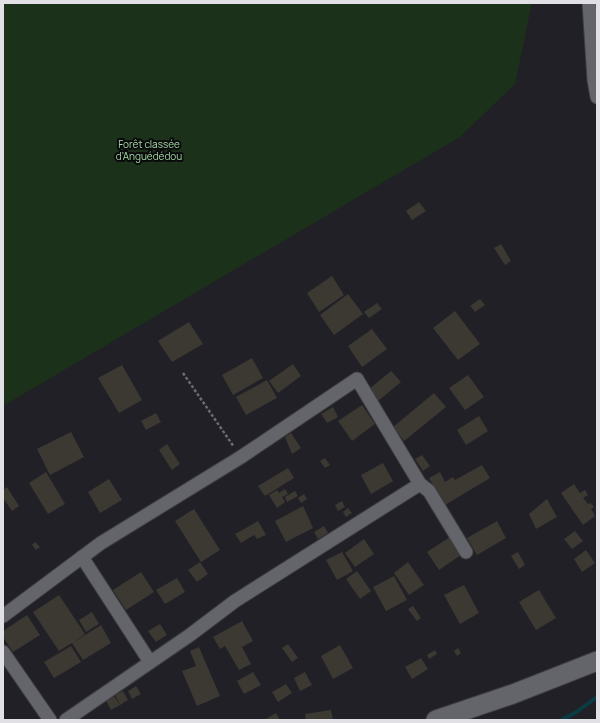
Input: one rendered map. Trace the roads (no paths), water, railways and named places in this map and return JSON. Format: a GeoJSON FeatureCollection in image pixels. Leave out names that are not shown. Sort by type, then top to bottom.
{"type":"FeatureCollection","features":[{"type":"Feature","properties":{"kind":"street"},"geometry":{"type":"LineString","coordinates":[[589,3],[594,80],[597,97]]}},
{"type":"Feature","properties":{"kind":"street"},"geometry":{"type":"LineString","coordinates":[[3,616],[101,543],[241,457],[357,379],[420,484],[429,492],[466,552]]}},
{"type":"Feature","properties":{"kind":"street"},"geometry":{"type":"LineString","coordinates":[[66,720],[235,601],[420,484]]}},
{"type":"Feature","properties":{"kind":"street"},"geometry":{"type":"LineString","coordinates":[[82,557],[150,662]]}},
{"type":"Feature","properties":{"kind":"street"},"geometry":{"type":"LineString","coordinates":[[3,652],[50,720]]}},
{"type":"Feature","properties":{"kind":"street"},"geometry":{"type":"LineString","coordinates":[[436,720],[513,694],[597,661]]}},
{"type":"Feature","properties":{"kind":"waterway"},"geometry":{"type":"LineString","coordinates":[[561,720],[575,713],[597,697]]}},
{"type":"Feature","properties":{"kind":"park label","name":"Forêt classée d’Anguédédou"},"geometry":{"type":"Point","coordinates":[149,150]}}]}
